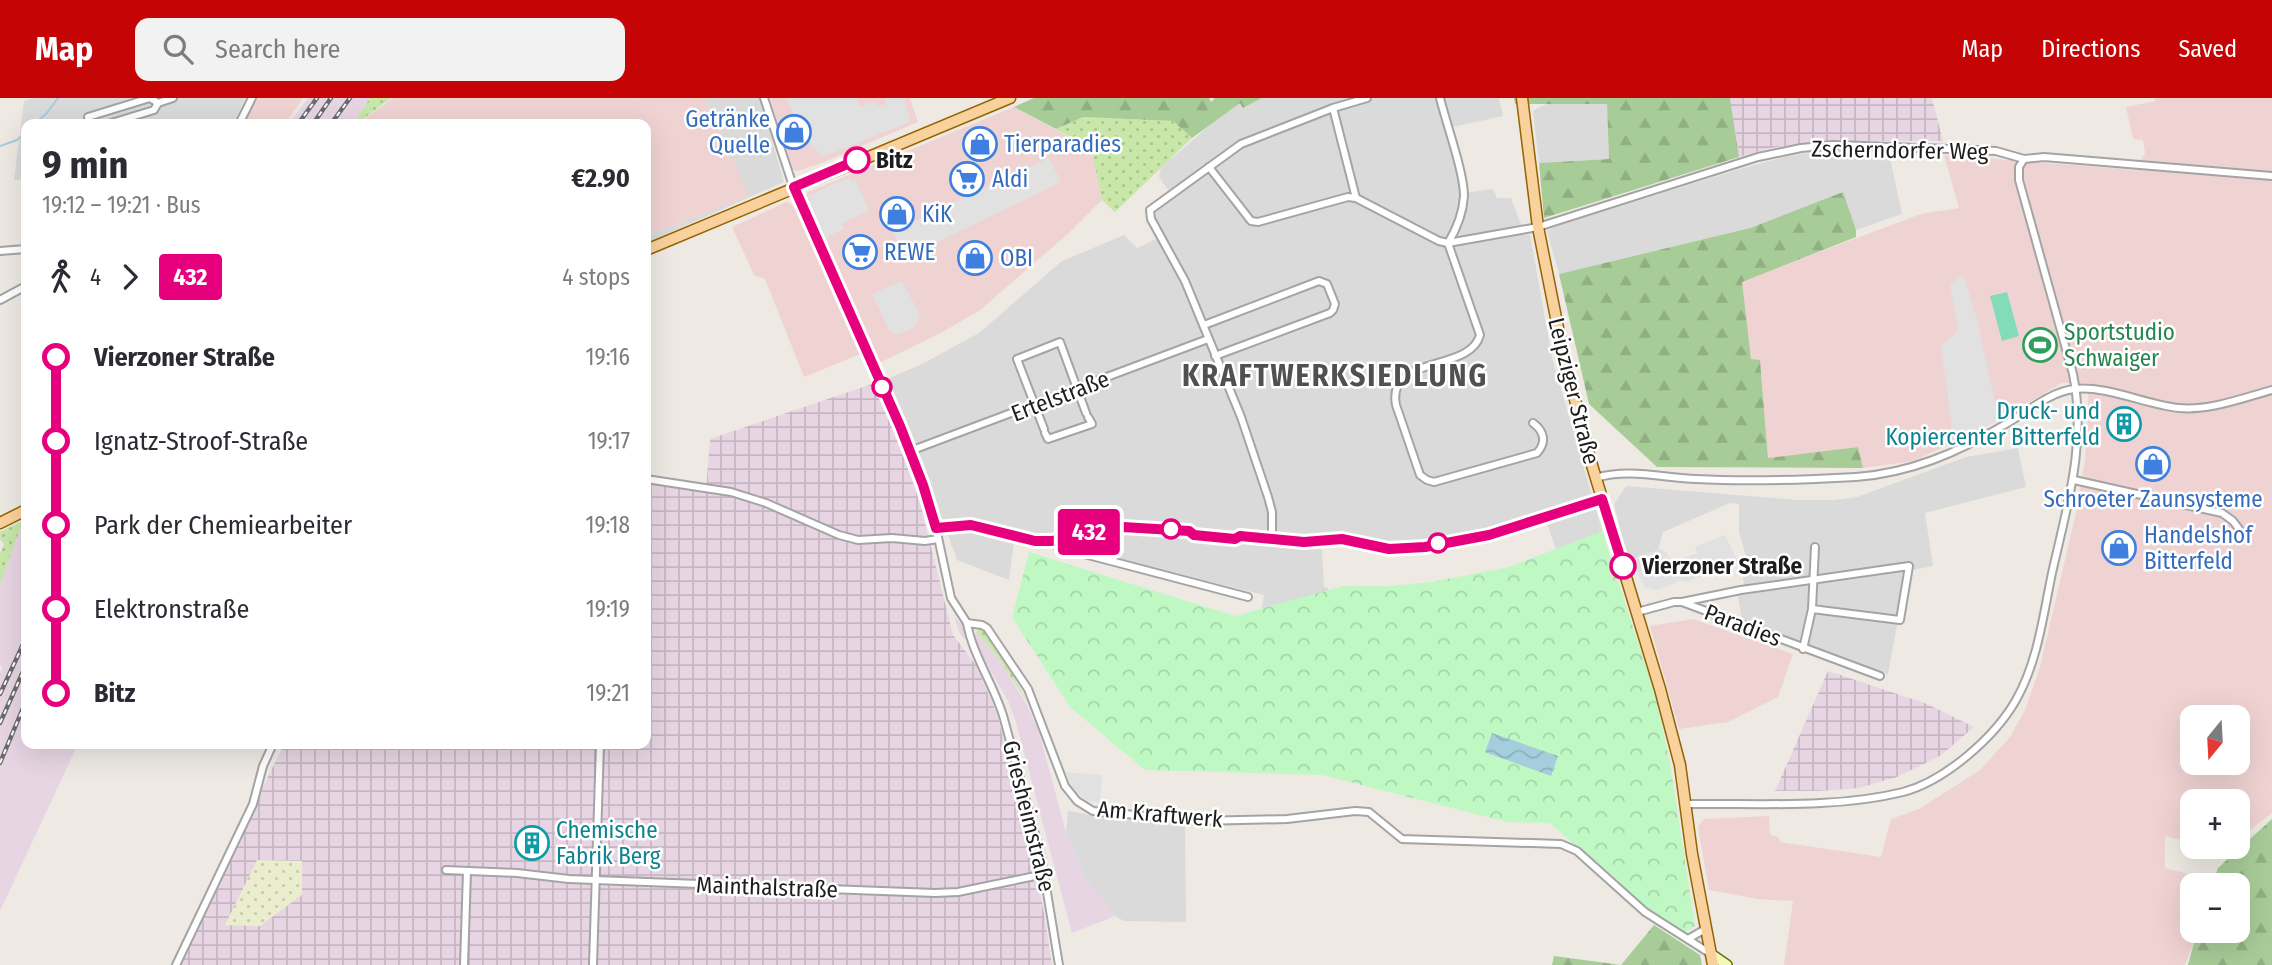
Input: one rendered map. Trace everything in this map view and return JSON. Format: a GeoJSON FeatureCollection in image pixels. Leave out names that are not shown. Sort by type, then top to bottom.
{"type":"FeatureCollection","features":[{"type":"Feature","properties":{"kind":"main road"},"geometry":{"type":"LineString","coordinates":[[651,248],[998,100],[1010,98]]}},
{"type":"Feature","properties":{"kind":"main road","name":"Leipziger Straße"},"geometry":{"type":"LineString","coordinates":[[1522,98],[1538,227],[1563,354],[1596,478],[1665,705],[1680,765],[1692,854],[1712,960]]}},
{"type":"Feature","properties":{"kind":"main road"},"geometry":{"type":"LineString","coordinates":[[0,523],[21,512]]}},
{"type":"Feature","properties":{"kind":"street"},"geometry":{"type":"LineString","coordinates":[[89,119],[88,117],[150,98],[158,103]]}},
{"type":"Feature","properties":{"kind":"street"},"geometry":{"type":"LineString","coordinates":[[124,119],[154,110],[158,103],[173,98]]}},
{"type":"Feature","properties":{"kind":"street"},"geometry":{"type":"LineString","coordinates":[[242,119],[252,98]]}},
{"type":"Feature","properties":{"kind":"street","name":"Am Kraftwerk"},"geometry":{"type":"LineString","coordinates":[[764,98],[794,187],[910,451],[936,528],[951,598],[967,623],[987,628],[1028,689],[1065,786],[1077,800],[1093,811],[1199,821],[1287,820],[1355,811],[1369,812],[1402,839],[1561,844],[1577,851],[1645,912],[1688,939],[1712,960]]}},
{"type":"Feature","properties":{"kind":"street"},"geometry":{"type":"LineString","coordinates":[[1272,539],[1272,512],[1241,417],[1185,281],[1151,219],[1150,210],[1241,144],[1333,108],[1367,98]]}},
{"type":"Feature","properties":{"kind":"street"},"geometry":{"type":"LineString","coordinates":[[1440,98],[1464,188],[1462,211],[1448,243]]}},
{"type":"Feature","properties":{"kind":"street"},"geometry":{"type":"LineString","coordinates":[[1333,108],[1356,198]]}},
{"type":"Feature","properties":{"kind":"street","name":"Zscherndorfer Weg"},"geometry":{"type":"LineString","coordinates":[[1448,243],[1538,227],[1758,157],[1833,145],[1996,151],[2024,159],[2044,157],[2272,176]]}},
{"type":"Feature","properties":{"kind":"street"},"geometry":{"type":"LineString","coordinates":[[1686,804],[1819,804],[1905,792],[1949,771],[1986,741],[2016,700],[2037,650],[2079,446],[2076,388],[2019,180],[2019,167],[2024,159]]}},
{"type":"Feature","properties":{"kind":"street"},"geometry":{"type":"LineString","coordinates":[[1209,167],[1251,221],[1258,222],[1348,197],[1356,198],[1439,241],[1448,243]]}},
{"type":"Feature","properties":{"kind":"street"},"geometry":{"type":"LineString","coordinates":[[1448,243],[1480,335],[1479,341],[1469,351],[1409,374],[1400,380],[1396,387],[1396,405],[1420,475],[1434,482],[1537,453],[1544,442],[1540,428],[1533,423]]}},
{"type":"Feature","properties":{"kind":"street"},"geometry":{"type":"LineString","coordinates":[[0,251],[21,250]]}},
{"type":"Feature","properties":{"kind":"street"},"geometry":{"type":"LineString","coordinates":[[1204,325],[1319,281],[1327,284],[1335,304],[1330,313],[1215,356]]}},
{"type":"Feature","properties":{"kind":"street"},"geometry":{"type":"LineString","coordinates":[[1,298],[21,288]]}},
{"type":"Feature","properties":{"kind":"street","name":"Ertelstraße"},"geometry":{"type":"LineString","coordinates":[[910,451],[1208,339]]}},
{"type":"Feature","properties":{"kind":"street"},"geometry":{"type":"LineString","coordinates":[[1060,342],[1077,390],[1092,424],[1048,439],[1017,359],[1060,342]]}},
{"type":"Feature","properties":{"kind":"street"},"geometry":{"type":"LineString","coordinates":[[1596,478],[1626,474],[1699,480],[1822,478],[1886,473],[1909,469],[1954,452],[2043,401],[2076,388],[2179,408],[2221,404],[2272,390]]}},
{"type":"Feature","properties":{"kind":"street"},"geometry":{"type":"LineString","coordinates":[[651,480],[731,492],[858,540],[938,539]]}},
{"type":"Feature","properties":{"kind":"street"},"geometry":{"type":"LineString","coordinates":[[2074,480],[2222,513],[2239,528]]}},
{"type":"Feature","properties":{"kind":"street"},"geometry":{"type":"LineString","coordinates":[[936,528],[971,525],[1023,540],[1052,541],[1123,527],[1189,531],[1194,535],[1235,539],[1240,536],[1304,542],[1342,539],[1389,549],[1425,547],[1489,535],[1602,499]]}},
{"type":"Feature","properties":{"kind":"street"},"geometry":{"type":"LineString","coordinates":[[1052,541],[1065,550],[1248,597]]}},
{"type":"Feature","properties":{"kind":"street","name":"Paradies"},"geometry":{"type":"LineString","coordinates":[[1803,649],[1812,609],[1815,547]]}},
{"type":"Feature","properties":{"kind":"street","name":"Paradies"},"geometry":{"type":"LineString","coordinates":[[1682,603],[1741,590],[1909,566],[1900,620],[1812,609]]}},
{"type":"Feature","properties":{"kind":"street","name":"Paradies"},"geometry":{"type":"LineString","coordinates":[[1637,612],[1674,602],[1682,603],[1881,676]]}},
{"type":"Feature","properties":{"kind":"street","name":"Griesheimstraße"},"geometry":{"type":"LineString","coordinates":[[967,623],[1004,719],[1045,874],[1059,965]]}},
{"type":"Feature","properties":{"kind":"street"},"geometry":{"type":"LineString","coordinates":[[176,965],[253,804],[270,749]]}},
{"type":"Feature","properties":{"kind":"street"},"geometry":{"type":"LineString","coordinates":[[593,965],[600,749]]}},
{"type":"Feature","properties":{"kind":"street","name":"Mainthalstraße"},"geometry":{"type":"LineString","coordinates":[[446,870],[595,880],[935,893],[958,892],[1045,874]]}},
{"type":"Feature","properties":{"kind":"street"},"geometry":{"type":"LineString","coordinates":[[464,965],[467,871]]}},
{"type":"Feature","properties":{"kind":"street"},"geometry":{"type":"LineString","coordinates":[[1688,939],[1707,928]]}},
{"type":"Feature","properties":{"kind":"street"},"geometry":{"type":"LineString","coordinates":[[1712,960],[1727,965]]}},
{"type":"Feature","properties":{"kind":"shaded area"},"geometry":{"type":"Polygon","coordinates":[[[33,98],[245,98],[235,119],[22,119],[24,101],[33,98]]]}},
{"type":"Feature","properties":{"kind":"shaded area"},"geometry":{"type":"Polygon","coordinates":[[[258,98],[303,98],[288,119],[248,119],[258,98]]]}},
{"type":"Feature","properties":{"kind":"shaded area"},"geometry":{"type":"Polygon","coordinates":[[[308,98],[370,98],[356,119],[293,119],[308,98]]]}},
{"type":"Feature","properties":{"kind":"shaded area"},"geometry":{"type":"Polygon","coordinates":[[[393,98],[705,98],[749,196],[651,234],[651,119],[364,119],[393,98]]]}},
{"type":"Feature","properties":{"kind":"shaded area"},"geometry":{"type":"Polygon","coordinates":[[[705,98],[764,98],[761,99],[762,106],[784,182],[651,241],[651,234],[748,196],[705,98]]]}},
{"type":"Feature","properties":{"kind":"shaded area"},"geometry":{"type":"Polygon","coordinates":[[[770,98],[910,98],[918,122],[798,171],[791,169],[770,98]]]}},
{"type":"Feature","properties":{"kind":"shaded area"},"geometry":{"type":"Polygon","coordinates":[[[786,98],[856,98],[860,107],[874,102],[879,106],[886,104],[885,98],[904,98],[910,119],[907,123],[822,157],[805,137],[786,98]]]}},
{"type":"Feature","properties":{"kind":"shaded area"},"geometry":{"type":"Polygon","coordinates":[[[1262,98],[1499,98],[1503,116],[1444,129],[1463,193],[1493,189],[1497,198],[1511,198],[1525,235],[1530,234],[1552,358],[1606,544],[1571,555],[1556,549],[1543,512],[1474,532],[1423,540],[1379,541],[1350,533],[1321,534],[1329,619],[1261,614],[1264,595],[1062,545],[1060,534],[1015,534],[1009,580],[957,560],[887,379],[924,363],[979,333],[1062,261],[1124,235],[1137,248],[1164,235],[1155,218],[1157,211],[1173,197],[1159,177],[1161,168],[1240,102],[1244,108],[1262,98]]]}},
{"type":"Feature","properties":{"kind":"shaded area"},"geometry":{"type":"Polygon","coordinates":[[[1558,98],[1607,98],[1609,159],[1539,163],[1533,111],[1558,98]]]}},
{"type":"Feature","properties":{"kind":"shaded area"},"geometry":{"type":"Polygon","coordinates":[[[1730,98],[1932,98],[1943,141],[1824,141],[1770,148],[1739,157],[1730,98]]]}},
{"type":"Feature","properties":{"kind":"shaded area"},"geometry":{"type":"Polygon","coordinates":[[[2155,98],[2272,98],[2272,813],[2250,830],[2250,789],[2180,789],[2180,840],[2165,836],[2165,868],[2185,873],[2180,873],[2180,943],[2193,943],[2185,965],[1784,965],[1793,901],[1758,899],[1709,890],[1698,827],[1704,819],[1769,816],[1770,835],[1779,837],[1780,842],[1881,857],[1891,819],[1919,809],[1980,770],[2010,737],[2025,710],[2040,667],[2075,517],[2085,461],[2089,383],[2062,383],[1999,420],[1914,461],[1863,468],[1858,447],[1768,458],[1760,361],[1751,359],[1741,281],[1921,214],[1959,208],[1944,155],[2135,170],[2145,153],[2143,140],[2133,139],[2126,107],[2155,101],[2155,98]]]}},
{"type":"Feature","properties":{"kind":"shaded area"},"geometry":{"type":"Polygon","coordinates":[[[1014,107],[1091,149],[1102,200],[1069,233],[979,311],[879,363],[805,197],[808,192],[1014,107]]]}},
{"type":"Feature","properties":{"kind":"shaded area"},"geometry":{"type":"Polygon","coordinates":[[[21,125],[21,179],[14,180],[21,125]]]}},
{"type":"Feature","properties":{"kind":"shaded area"},"geometry":{"type":"Polygon","coordinates":[[[1826,150],[1889,153],[1902,214],[1856,230],[1842,193],[1750,228],[1559,274],[1547,231],[1557,226],[1740,169],[1826,150]]]}},
{"type":"Feature","properties":{"kind":"shaded area","name":"Bitz"},"geometry":{"type":"Polygon","coordinates":[[[1049,158],[1061,182],[905,258],[893,231],[1049,158]]]}},
{"type":"Feature","properties":{"kind":"shaded area"},"geometry":{"type":"Polygon","coordinates":[[[849,177],[851,181],[855,179],[869,211],[842,223],[844,229],[824,238],[806,202],[810,200],[808,196],[849,177]]]}},
{"type":"Feature","properties":{"kind":"shaded area"},"geometry":{"type":"Polygon","coordinates":[[[786,202],[797,211],[863,353],[804,377],[765,279],[754,275],[732,227],[786,202]]]}},
{"type":"Feature","properties":{"kind":"shaded area"},"geometry":{"type":"Polygon","coordinates":[[[1963,274],[1977,319],[1999,420],[1954,443],[1941,346],[1958,330],[1950,286],[1963,274]]]}},
{"type":"Feature","properties":{"kind":"shaded area"},"geometry":{"type":"Polygon","coordinates":[[[902,281],[920,315],[915,327],[897,335],[890,332],[872,294],[902,281]]]}},
{"type":"Feature","properties":{"kind":"shaded area"},"geometry":{"type":"Polygon","coordinates":[[[878,382],[920,503],[953,635],[976,665],[997,714],[1029,839],[1052,965],[176,965],[282,749],[651,749],[651,484],[706,491],[710,439],[878,382]]]}},
{"type":"Feature","properties":{"kind":"shaded area"},"geometry":{"type":"Polygon","coordinates":[[[2018,448],[2026,487],[1925,513],[1933,566],[1903,572],[1888,674],[1742,623],[1738,594],[1743,592],[1744,586],[1742,569],[1749,567],[1739,532],[1739,504],[1730,503],[1663,532],[1658,550],[1628,561],[1614,504],[1626,486],[1798,500],[1857,497],[1966,457],[2018,448]]]}},
{"type":"Feature","properties":{"kind":"shaded area"},"geometry":{"type":"Polygon","coordinates":[[[20,529],[21,749],[76,749],[0,911],[0,673],[3,667],[0,665],[0,584],[20,529]]]}},
{"type":"Feature","properties":{"kind":"shaded area"},"geometry":{"type":"Polygon","coordinates":[[[1725,535],[1738,562],[1687,582],[1683,580],[1657,590],[1644,587],[1636,569],[1638,557],[1660,549],[1666,552],[1672,562],[1697,553],[1695,547],[1725,535]]]}},
{"type":"Feature","properties":{"kind":"shaded area"},"geometry":{"type":"Polygon","coordinates":[[[954,617],[975,637],[976,632],[997,656],[1027,705],[1039,732],[1066,832],[1086,879],[1115,916],[1072,933],[1015,719],[984,659],[960,634],[954,617]]]}},
{"type":"Feature","properties":{"kind":"shaded area"},"geometry":{"type":"Polygon","coordinates":[[[1693,619],[1793,654],[1778,697],[1728,722],[1679,729],[1650,626],[1693,619]]]}},
{"type":"Feature","properties":{"kind":"shaded area"},"geometry":{"type":"Polygon","coordinates":[[[1828,671],[1927,704],[1974,727],[1940,756],[1897,777],[1859,788],[1775,791],[1828,671]]]}},
{"type":"Feature","properties":{"kind":"shaded area"},"geometry":{"type":"Polygon","coordinates":[[[1066,772],[1102,775],[1100,803],[1086,800],[1074,790],[1066,772]]]}},
{"type":"Feature","properties":{"kind":"shaded area"},"geometry":{"type":"Polygon","coordinates":[[[1068,811],[1185,826],[1186,922],[1124,921],[1115,916],[1086,879],[1066,832],[1068,811]]]}},
{"type":"Feature","properties":{"kind":"green space"},"geometry":{"type":"Polygon","coordinates":[[[370,98],[391,98],[363,119],[356,119],[370,98]]]}},
{"type":"Feature","properties":{"kind":"green space"},"geometry":{"type":"Polygon","coordinates":[[[1034,98],[1209,98],[1211,102],[1215,98],[1262,98],[1243,108],[1240,103],[1192,138],[1173,121],[1083,117],[1056,129],[1014,107],[1034,98]]]}},
{"type":"Feature","properties":{"kind":"green space"},"geometry":{"type":"Polygon","coordinates":[[[1514,98],[1730,98],[1739,157],[1544,218],[1539,163],[1609,159],[1607,104],[1515,104],[1514,98]]]}},
{"type":"Feature","properties":{"kind":"green space"},"geometry":{"type":"Polygon","coordinates":[[[1083,117],[1173,121],[1192,138],[1115,212],[1102,200],[1091,149],[1056,129],[1083,117]]]}},
{"type":"Feature","properties":{"kind":"green space"},"geometry":{"type":"Polygon","coordinates":[[[1843,192],[1856,237],[1742,282],[1751,359],[1760,360],[1768,458],[1858,447],[1863,468],[1657,467],[1589,404],[1559,274],[1750,228],[1843,192]]]}},
{"type":"Feature","properties":{"kind":"green space"},"geometry":{"type":"Polygon","coordinates":[[[2007,292],[2019,336],[2002,341],[1990,296],[2007,292]]]}},
{"type":"Feature","properties":{"kind":"green space"},"geometry":{"type":"Polygon","coordinates":[[[21,522],[21,528],[0,584],[0,554],[4,544],[0,539],[0,532],[21,522]]]}},
{"type":"Feature","properties":{"kind":"green space"},"geometry":{"type":"Polygon","coordinates":[[[1602,531],[1656,698],[1670,763],[1695,926],[1685,932],[1648,909],[1550,823],[1507,822],[1322,775],[1145,770],[1070,707],[1012,617],[1029,552],[1235,616],[1343,586],[1431,582],[1509,567],[1602,531]]]}},
{"type":"Feature","properties":{"kind":"green space"},"geometry":{"type":"Polygon","coordinates":[[[982,629],[1006,663],[1029,705],[997,656],[976,632],[982,629]]]}},
{"type":"Feature","properties":{"kind":"green space"},"geometry":{"type":"Polygon","coordinates":[[[2272,819],[2272,965],[2188,965],[2194,943],[2250,943],[2250,873],[2216,873],[2228,859],[2250,859],[2250,839],[2272,819]]]}},
{"type":"Feature","properties":{"kind":"green space"},"geometry":{"type":"Polygon","coordinates":[[[257,860],[302,861],[302,895],[260,926],[225,925],[257,860]]]}},
{"type":"Feature","properties":{"kind":"green space"},"geometry":{"type":"Polygon","coordinates":[[[1654,925],[1700,955],[1702,965],[1621,965],[1654,925]]]}},
{"type":"Feature","properties":{"kind":"green space"},"geometry":{"type":"Polygon","coordinates":[[[1554,956],[1621,965],[1552,965],[1554,956]]]}},
{"type":"Feature","properties":{"kind":"water"},"geometry":{"type":"Polygon","coordinates":[[[1492,733],[1558,756],[1551,776],[1485,752],[1492,733]]]}},
{"type":"Feature","properties":{"kind":"waterway"},"geometry":{"type":"LineString","coordinates":[[40,119],[58,98]]}},
{"type":"Feature","properties":{"kind":"waterway"},"geometry":{"type":"LineString","coordinates":[[0,146],[21,136]]}},
{"type":"Feature","properties":{"kind":"railway"},"geometry":{"type":"LineString","coordinates":[[302,119],[317,98]]}},
{"type":"Feature","properties":{"kind":"railway"},"geometry":{"type":"LineString","coordinates":[[316,119],[331,98]]}},
{"type":"Feature","properties":{"kind":"railway"},"geometry":{"type":"LineString","coordinates":[[335,119],[350,98]]}},
{"type":"Feature","properties":{"kind":"railway"},"geometry":{"type":"LineString","coordinates":[[0,694],[21,649]]}},
{"type":"Feature","properties":{"kind":"railway"},"geometry":{"type":"LineString","coordinates":[[0,723],[21,676]]}},
{"type":"Feature","properties":{"kind":"railway"},"geometry":{"type":"LineString","coordinates":[[0,763],[21,713]]}},
{"type":"Feature","properties":{"kind":"bus line","name":"432"},"geometry":{"type":"LineString","coordinates":[[857,160],[794,187],[900,426],[936,528],[971,525],[1023,540],[1052,541],[1107,528],[1136,527],[1189,531],[1194,535],[1235,539],[1240,536],[1304,542],[1342,539],[1398,549],[1425,547],[1489,535],[1602,499],[1623,566]]}},
{"type":"Feature","properties":{"kind":"place","name":"Getränke Quelle"},"geometry":{"type":"Point","coordinates":[794,132]}},
{"type":"Feature","properties":{"kind":"place","name":"Tierparadies"},"geometry":{"type":"Point","coordinates":[980,144]}},
{"type":"Feature","properties":{"kind":"place","name":"Bitz"},"geometry":{"type":"Point","coordinates":[857,160]}},
{"type":"Feature","properties":{"kind":"place","name":"Aldi"},"geometry":{"type":"Point","coordinates":[967,179]}},
{"type":"Feature","properties":{"kind":"place","name":"KiK"},"geometry":{"type":"Point","coordinates":[897,214]}},
{"type":"Feature","properties":{"kind":"place","name":"REWE"},"geometry":{"type":"Point","coordinates":[860,252]}},
{"type":"Feature","properties":{"kind":"place","name":"OBI"},"geometry":{"type":"Point","coordinates":[975,258]}},
{"type":"Feature","properties":{"kind":"place","name":"Sportstudio Schwaiger"},"geometry":{"type":"Point","coordinates":[2040,345]}},
{"type":"Feature","properties":{"kind":"place","name":"Druck- und Kopiercenter Bitterfeld"},"geometry":{"type":"Point","coordinates":[2124,424]}},
{"type":"Feature","properties":{"kind":"place","name":"Schroeter Zaunsysteme"},"geometry":{"type":"Point","coordinates":[2153,464]}},
{"type":"Feature","properties":{"kind":"place","name":"Handelshof Bitterfeld"},"geometry":{"type":"Point","coordinates":[2119,548]}},
{"type":"Feature","properties":{"kind":"place","name":"Vierzoner Straße"},"geometry":{"type":"Point","coordinates":[1623,566]}},
{"type":"Feature","properties":{"kind":"place","name":"Chemische Fabrik Berg"},"geometry":{"type":"Point","coordinates":[532,843]}},
{"type":"Feature","properties":{"kind":"district","name":"KRAFTWERKSIEDLUNG"},"geometry":{"type":"Point","coordinates":[1335,376]}}]}
